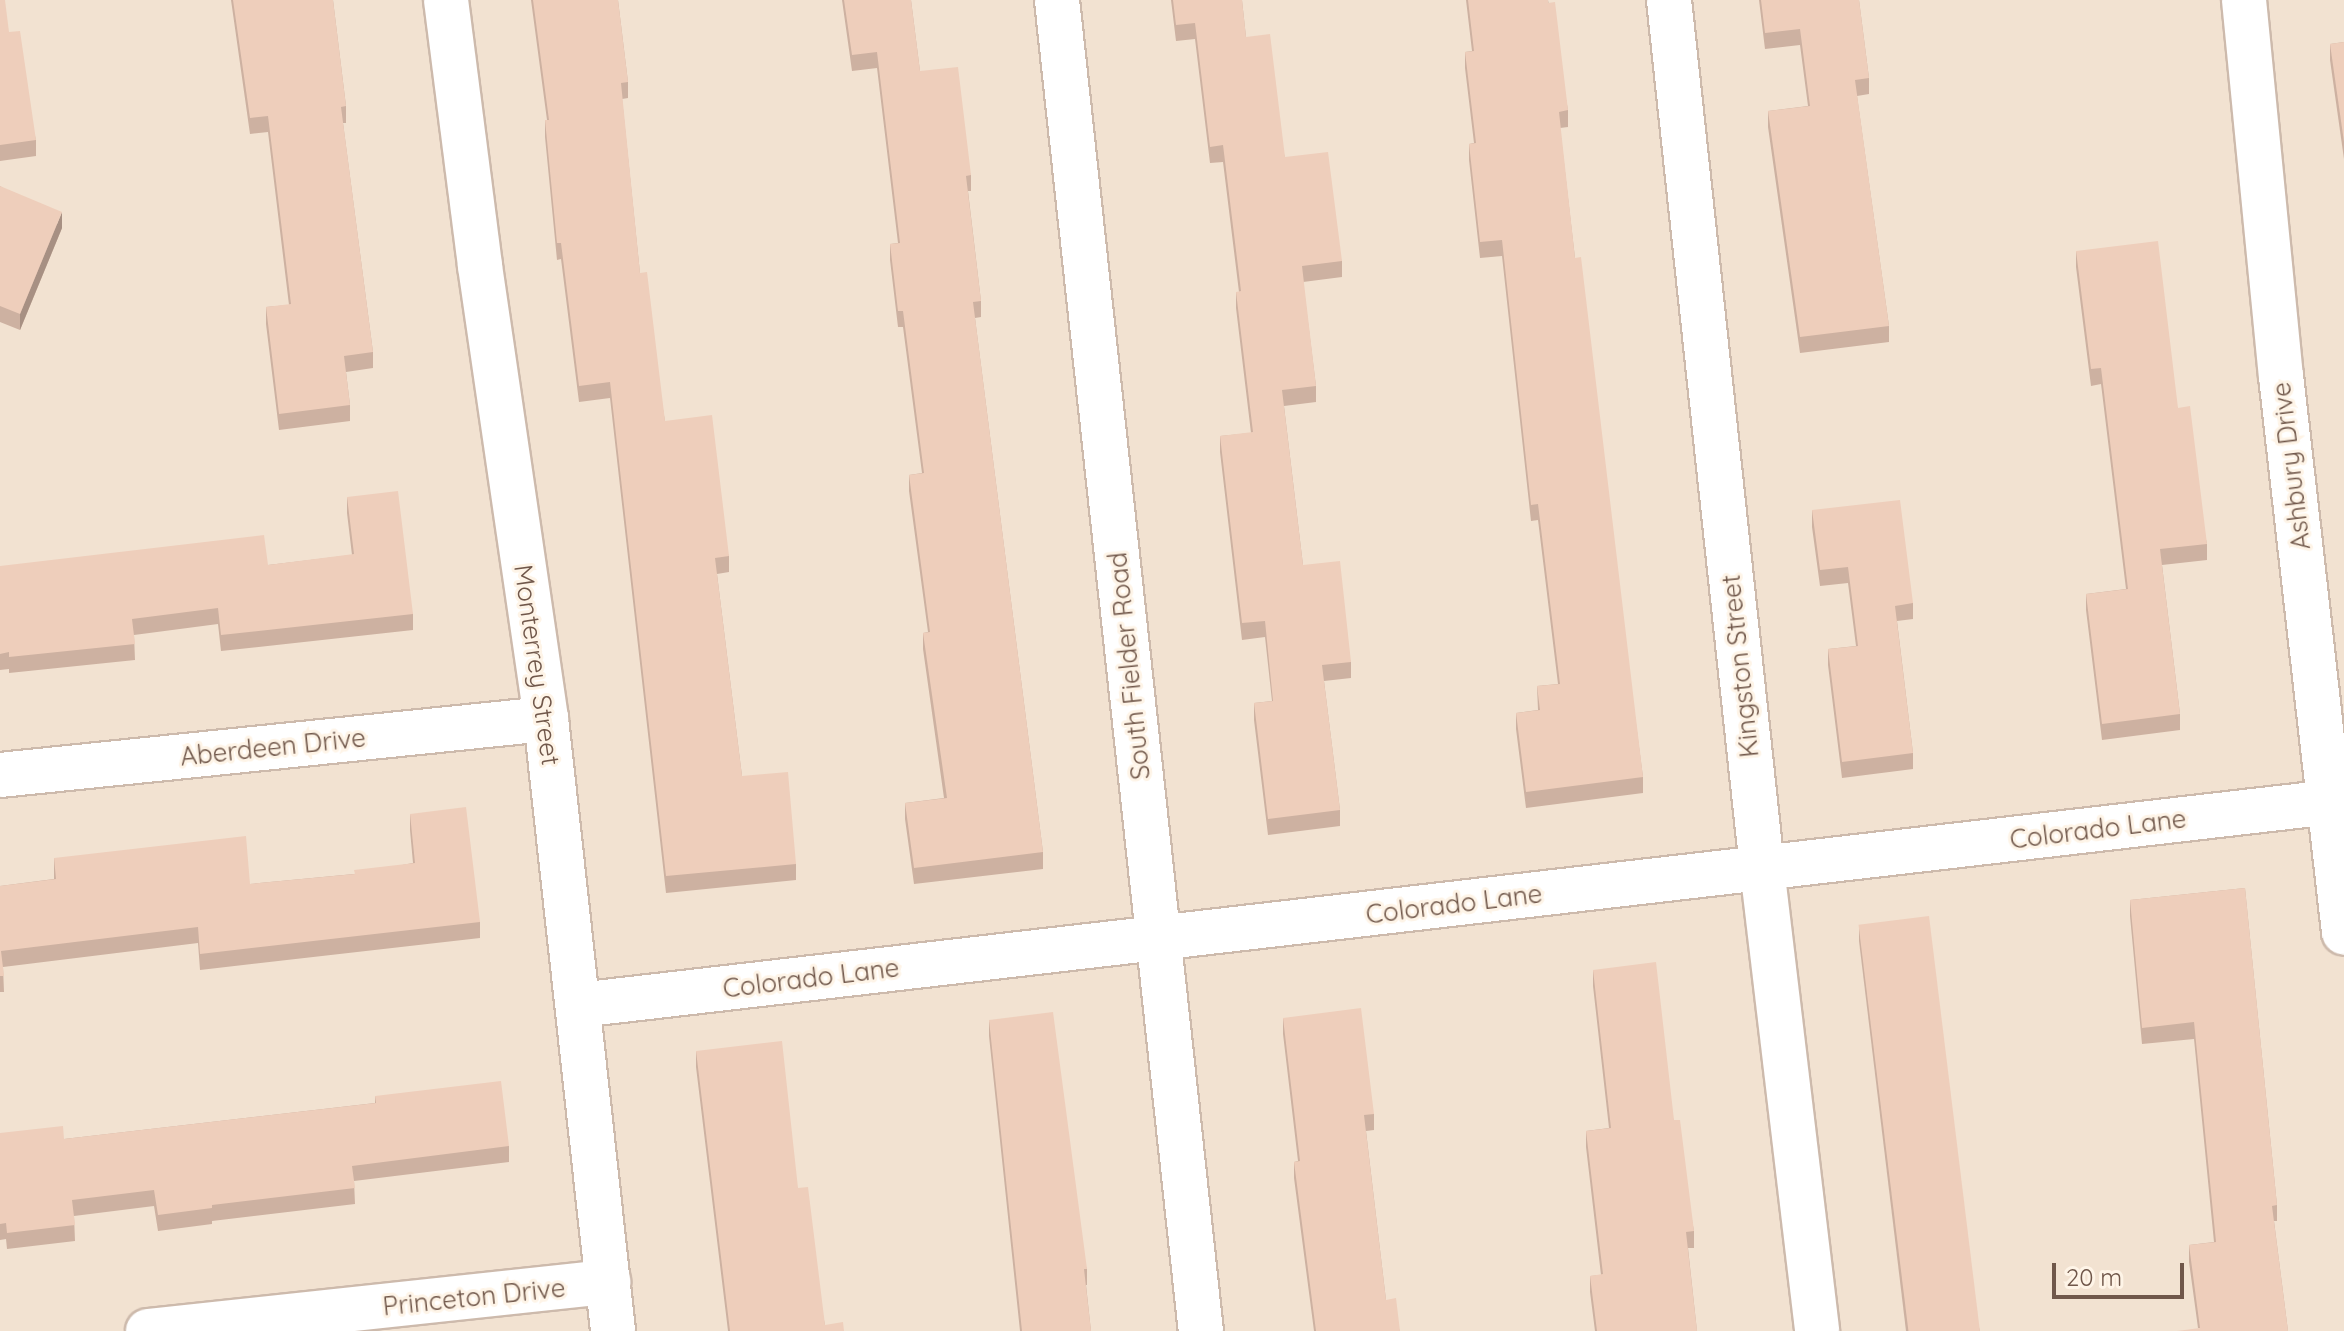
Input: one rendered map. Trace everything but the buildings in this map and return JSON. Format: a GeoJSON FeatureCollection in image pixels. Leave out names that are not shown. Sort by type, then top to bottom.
{"type":"FeatureCollection","features":[{"type":"Feature","properties":{"kind":"street","name":"Monterrey Street"},"geometry":{"type":"LineString","coordinates":[[446,0],[480,266],[546,719],[613,1331]]}},
{"type":"Feature","properties":{"kind":"street","name":"South Fielder Road"},"geometry":{"type":"LineString","coordinates":[[1057,0],[1201,1331]]}},
{"type":"Feature","properties":{"kind":"street","name":"Kingston Street"},"geometry":{"type":"LineString","coordinates":[[1669,0],[1762,868],[1817,1331]]}},
{"type":"Feature","properties":{"kind":"street","name":"Ashbury Drive"},"geometry":{"type":"LineString","coordinates":[[2244,0],[2281,376],[2344,932]]}},
{"type":"Feature","properties":{"kind":"street","name":"Aberdeen Drive"},"geometry":{"type":"LineString","coordinates":[[0,775],[546,719]]}},
{"type":"Feature","properties":{"kind":"street","name":"Colorado Lane"},"geometry":{"type":"LineString","coordinates":[[579,1005],[2330,802]]}},
{"type":"Feature","properties":{"kind":"street","name":"Princeton Drive"},"geometry":{"type":"LineString","coordinates":[[148,1331],[608,1282]]}},
{"type":"Feature","properties":{"kind":"shaded area"},"geometry":{"type":"Polygon","coordinates":[[[0,0],[2344,0],[2344,1331],[0,1331],[0,0]]]}}]}
